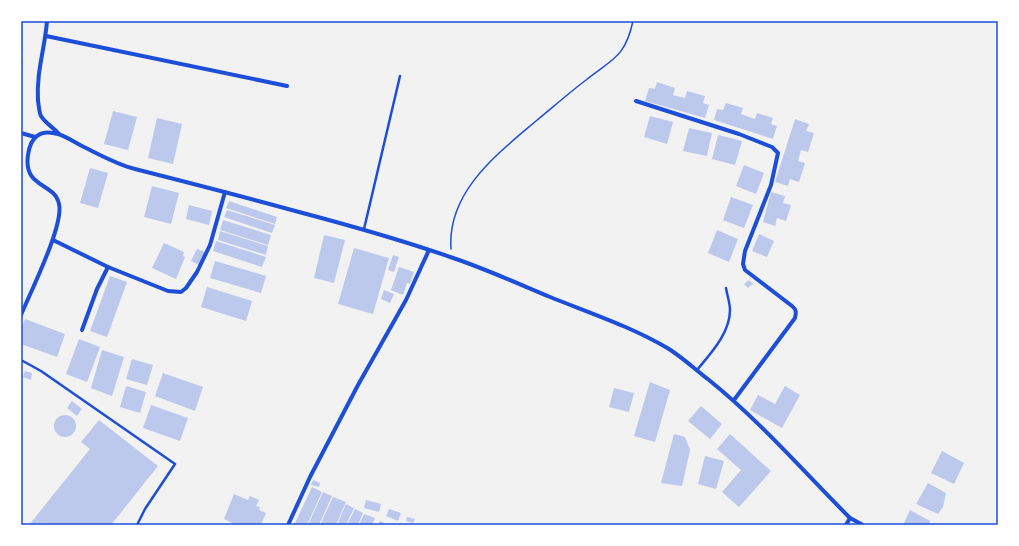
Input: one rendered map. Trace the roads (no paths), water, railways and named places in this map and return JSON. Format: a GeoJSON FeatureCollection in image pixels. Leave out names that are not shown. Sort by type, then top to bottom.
{"type":"FeatureCollection","features":[{"type":"Feature","properties":{"kind":"street"},"geometry":{"type":"LineString","coordinates":[[47,21],[46,36],[38,80],[39,106],[41,115],[59,135]]}},
{"type":"Feature","properties":{"kind":"street"},"geometry":{"type":"LineString","coordinates":[[46,36],[287,86]]}},
{"type":"Feature","properties":{"kind":"street"},"geometry":{"type":"LineString","coordinates":[[636,101],[772,146],[778,153],[771,185],[745,251],[743,264],[745,270],[795,308],[796,313],[795,318],[734,400]]}},
{"type":"Feature","properties":{"kind":"street"},"geometry":{"type":"LineString","coordinates":[[21,315],[53,240],[59,220],[59,203],[56,196],[33,179],[29,174],[27,158],[29,147],[35,137],[44,132],[59,135],[131,168],[364,229],[453,258],[485,269],[635,331],[673,352],[734,400],[850,518],[863,525]]}},
{"type":"Feature","properties":{"kind":"street"},"geometry":{"type":"LineString","coordinates":[[21,133],[35,137]]}},
{"type":"Feature","properties":{"kind":"street"},"geometry":{"type":"LineString","coordinates":[[53,240],[108,267],[168,291],[181,292],[186,288],[197,272],[210,245],[224,192]]}},
{"type":"Feature","properties":{"kind":"street"},"geometry":{"type":"LineString","coordinates":[[288,525],[310,477],[358,385],[406,300],[429,250]]}},
{"type":"Feature","properties":{"kind":"street"},"geometry":{"type":"LineString","coordinates":[[82,330],[97,289],[108,267]]}},
{"type":"Feature","properties":{"kind":"street"},"geometry":{"type":"LineString","coordinates":[[846,525],[850,518]]}},
{"type":"Feature","properties":{"kind":"lane"},"geometry":{"type":"LineString","coordinates":[[364,229],[400,76]]}},
{"type":"Feature","properties":{"kind":"lane"},"geometry":{"type":"LineString","coordinates":[[697,370],[711,353],[727,327],[730,309],[726,288]]}},
{"type":"Feature","properties":{"kind":"lane"},"geometry":{"type":"LineString","coordinates":[[21,360],[41,371],[175,464],[145,509],[137,525]]}}]}
